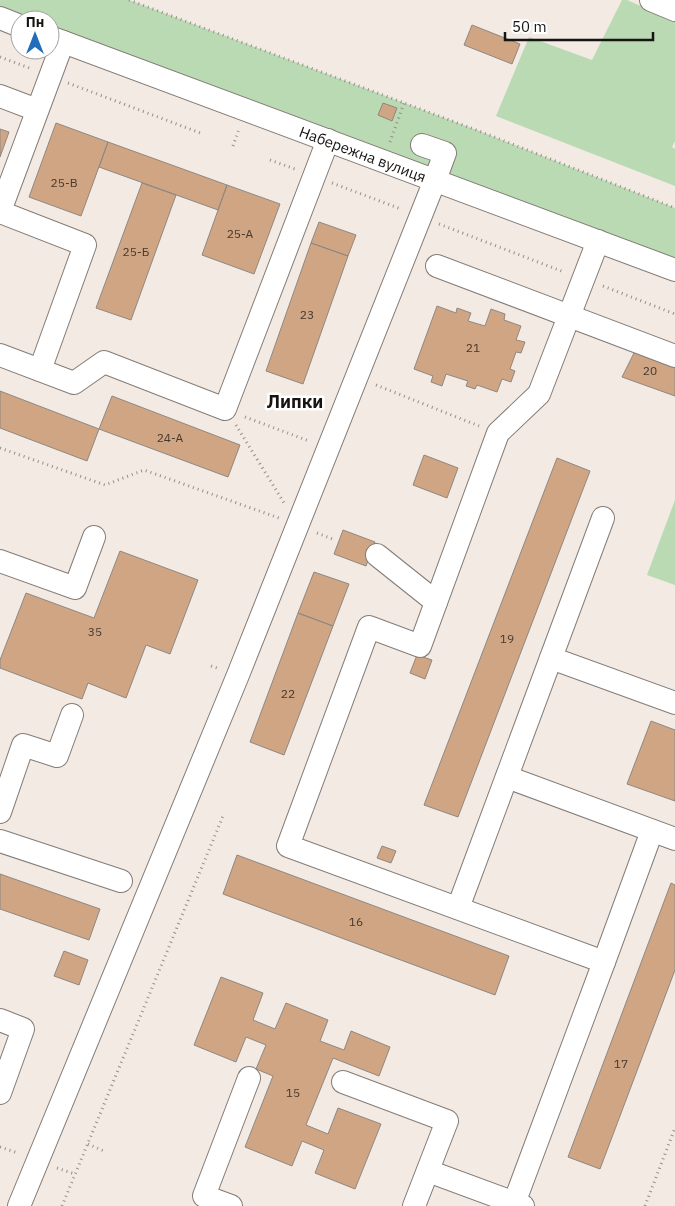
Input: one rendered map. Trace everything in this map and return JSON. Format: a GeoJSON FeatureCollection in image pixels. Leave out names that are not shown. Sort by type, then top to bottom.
{"type":"FeatureCollection","features":[{"type":"Feature","properties":{"kind":"street"},"geometry":{"type":"LineString","coordinates":[[651,0],[675,10]]}},
{"type":"Feature","properties":{"kind":"street","name":"Набережна вулиця"},"geometry":{"type":"LineString","coordinates":[[60,40],[675,270]]}},
{"type":"Feature","properties":{"kind":"street"},"geometry":{"type":"LineString","coordinates":[[40,370],[85,245],[0,212],[50,76],[53,60]]}},
{"type":"Feature","properties":{"kind":"street"},"geometry":{"type":"LineString","coordinates":[[0,96],[37,110]]}},
{"type":"Feature","properties":{"kind":"street"},"geometry":{"type":"LineString","coordinates":[[0,355],[74,382],[104,362],[226,409],[328,140]]}},
{"type":"Feature","properties":{"kind":"street"},"geometry":{"type":"LineString","coordinates":[[19,1206],[238,675],[435,180],[445,153],[422,145]]}},
{"type":"Feature","properties":{"kind":"street"},"geometry":{"type":"LineString","coordinates":[[598,241],[539,394],[498,433],[420,646],[369,627],[288,846],[604,962]]}},
{"type":"Feature","properties":{"kind":"street"},"geometry":{"type":"LineString","coordinates":[[437,266],[675,356]]}},
{"type":"Feature","properties":{"kind":"street"},"geometry":{"type":"LineString","coordinates":[[458,908],[603,518]]}},
{"type":"Feature","properties":{"kind":"street"},"geometry":{"type":"LineString","coordinates":[[0,561],[76,588],[94,537]]}},
{"type":"Feature","properties":{"kind":"street"},"geometry":{"type":"LineString","coordinates":[[377,555],[436,602]]}},
{"type":"Feature","properties":{"kind":"street"},"geometry":{"type":"LineString","coordinates":[[551,658],[675,703]]}},
{"type":"Feature","properties":{"kind":"street"},"geometry":{"type":"LineString","coordinates":[[0,812],[23,745],[57,756],[72,715]]}},
{"type":"Feature","properties":{"kind":"street"},"geometry":{"type":"LineString","coordinates":[[507,777],[675,839]]}},
{"type":"Feature","properties":{"kind":"street"},"geometry":{"type":"LineString","coordinates":[[428,1170],[516,1205],[652,831]]}},
{"type":"Feature","properties":{"kind":"street"},"geometry":{"type":"LineString","coordinates":[[0,841],[121,881]]}},
{"type":"Feature","properties":{"kind":"street"},"geometry":{"type":"LineString","coordinates":[[0,1020],[23,1029],[0,1093]]}},
{"type":"Feature","properties":{"kind":"street"},"geometry":{"type":"LineString","coordinates":[[231,1206],[204,1196],[249,1078]]}},
{"type":"Feature","properties":{"kind":"street"},"geometry":{"type":"LineString","coordinates":[[343,1082],[447,1121],[414,1206]]}},
{"type":"Feature","properties":{"kind":"path"},"geometry":{"type":"LineString","coordinates":[[129,0],[404,103],[675,208]]}},
{"type":"Feature","properties":{"kind":"path"},"geometry":{"type":"LineString","coordinates":[[0,57],[203,134]]}},
{"type":"Feature","properties":{"kind":"path"},"geometry":{"type":"LineString","coordinates":[[383,161],[404,103]]}},
{"type":"Feature","properties":{"kind":"path"},"geometry":{"type":"LineString","coordinates":[[270,160],[675,314]]}},
{"type":"Feature","properties":{"kind":"path"},"geometry":{"type":"LineString","coordinates":[[356,377],[498,433]]}},
{"type":"Feature","properties":{"kind":"path"},"geometry":{"type":"LineString","coordinates":[[226,409],[328,448]]}},
{"type":"Feature","properties":{"kind":"path"},"geometry":{"type":"LineString","coordinates":[[226,409],[298,524]]}},
{"type":"Feature","properties":{"kind":"path"},"geometry":{"type":"LineString","coordinates":[[0,448],[106,485],[144,470],[298,524]]}},
{"type":"Feature","properties":{"kind":"path"},"geometry":{"type":"LineString","coordinates":[[62,1206],[223,816]]}},
{"type":"Feature","properties":{"kind":"path"},"geometry":{"type":"LineString","coordinates":[[645,1206],[675,1128]]}},
{"type":"Feature","properties":{"kind":"path"},"geometry":{"type":"LineString","coordinates":[[88,1144],[106,1152]]}},
{"type":"Feature","properties":{"kind":"green space"},"geometry":{"type":"Polygon","coordinates":[[[0,0],[129,0],[479,131],[675,208],[675,270],[60,41],[60,10],[10,10],[10,18],[0,18],[0,0]]]}},
{"type":"Feature","properties":{"kind":"green space"},"geometry":{"type":"Polygon","coordinates":[[[622,0],[627,0],[675,21],[675,141],[672,147],[675,149],[675,186],[496,116],[529,37],[592,60],[622,0]]]}},
{"type":"Feature","properties":{"kind":"green space"},"geometry":{"type":"Polygon","coordinates":[[[675,500],[675,585],[647,575],[675,500]]]}},
{"type":"Feature","properties":{"kind":"building"},"geometry":{"type":"Polygon","coordinates":[[[472,25],[520,44],[512,64],[464,45],[472,25]]]}},
{"type":"Feature","properties":{"kind":"building"},"geometry":{"type":"Polygon","coordinates":[[[383,103],[397,108],[392,121],[378,115],[383,103]]]}},
{"type":"Feature","properties":{"kind":"building"},"geometry":{"type":"Polygon","coordinates":[[[56,123],[108,142],[81,216],[29,197],[56,123]]]}},
{"type":"Feature","properties":{"kind":"building"},"geometry":{"type":"Polygon","coordinates":[[[0,129],[9,132],[0,157],[0,129]]]}},
{"type":"Feature","properties":{"kind":"building"},"geometry":{"type":"Polygon","coordinates":[[[108,142],[227,185],[218,210],[99,167],[108,142]]]}},
{"type":"Feature","properties":{"kind":"building"},"geometry":{"type":"Polygon","coordinates":[[[142,183],[176,195],[131,320],[96,308],[142,183]]]}},
{"type":"Feature","properties":{"kind":"building"},"geometry":{"type":"Polygon","coordinates":[[[227,185],[280,204],[254,274],[202,255],[227,185]]]}},
{"type":"Feature","properties":{"kind":"building"},"geometry":{"type":"Polygon","coordinates":[[[319,222],[356,235],[348,256],[311,243],[319,222]]]}},
{"type":"Feature","properties":{"kind":"building"},"geometry":{"type":"Polygon","coordinates":[[[311,243],[348,256],[303,384],[266,371],[311,243]]]}},
{"type":"Feature","properties":{"kind":"building"},"geometry":{"type":"Polygon","coordinates":[[[437,306],[456,313],[457,308],[471,313],[468,321],[485,326],[491,309],[505,314],[504,320],[521,326],[516,340],[525,342],[521,353],[516,352],[510,369],[515,371],[511,382],[502,379],[497,392],[477,385],[475,389],[466,386],[468,381],[446,374],[442,386],[431,382],[433,376],[414,369],[437,306]]]}},
{"type":"Feature","properties":{"kind":"building"},"geometry":{"type":"Polygon","coordinates":[[[636,349],[675,364],[675,396],[622,377],[636,349]]]}},
{"type":"Feature","properties":{"kind":"building"},"geometry":{"type":"Polygon","coordinates":[[[0,391],[99,429],[87,461],[0,428],[0,391]]]}},
{"type":"Feature","properties":{"kind":"building"},"geometry":{"type":"Polygon","coordinates":[[[112,396],[240,445],[228,477],[99,429],[112,396]]]}},
{"type":"Feature","properties":{"kind":"building"},"geometry":{"type":"Polygon","coordinates":[[[424,455],[458,468],[447,498],[413,485],[424,455]]]}},
{"type":"Feature","properties":{"kind":"building"},"geometry":{"type":"Polygon","coordinates":[[[557,458],[590,471],[458,817],[424,805],[557,458]]]}},
{"type":"Feature","properties":{"kind":"building"},"geometry":{"type":"Polygon","coordinates":[[[343,530],[375,542],[366,566],[334,554],[343,530]]]}},
{"type":"Feature","properties":{"kind":"building"},"geometry":{"type":"Polygon","coordinates":[[[120,551],[198,580],[170,654],[146,645],[126,698],[88,683],[82,699],[0,668],[0,660],[26,593],[94,618],[120,551]]]}},
{"type":"Feature","properties":{"kind":"building"},"geometry":{"type":"Polygon","coordinates":[[[314,572],[349,584],[333,626],[298,613],[314,572]]]}},
{"type":"Feature","properties":{"kind":"building"},"geometry":{"type":"Polygon","coordinates":[[[298,613],[333,626],[284,755],[250,742],[298,613]]]}},
{"type":"Feature","properties":{"kind":"building"},"geometry":{"type":"Polygon","coordinates":[[[417,655],[432,660],[425,679],[410,673],[417,655]]]}},
{"type":"Feature","properties":{"kind":"building"},"geometry":{"type":"Polygon","coordinates":[[[651,721],[675,730],[675,801],[627,784],[651,721]]]}},
{"type":"Feature","properties":{"kind":"building"},"geometry":{"type":"Polygon","coordinates":[[[382,846],[396,851],[391,863],[377,858],[382,846]]]}},
{"type":"Feature","properties":{"kind":"building"},"geometry":{"type":"Polygon","coordinates":[[[237,855],[509,956],[495,995],[223,894],[237,855]]]}},
{"type":"Feature","properties":{"kind":"building"},"geometry":{"type":"Polygon","coordinates":[[[0,874],[100,909],[89,940],[0,909],[0,874]]]}},
{"type":"Feature","properties":{"kind":"building"},"geometry":{"type":"Polygon","coordinates":[[[671,883],[675,885],[675,970],[600,1169],[568,1157],[671,883]]]}},
{"type":"Feature","properties":{"kind":"building"},"geometry":{"type":"Polygon","coordinates":[[[64,951],[88,960],[79,985],[54,976],[64,951]]]}},
{"type":"Feature","properties":{"kind":"building"},"geometry":{"type":"Polygon","coordinates":[[[221,977],[263,993],[253,1020],[275,1029],[286,1003],[328,1020],[320,1041],[344,1050],[351,1031],[390,1047],[379,1076],[333,1058],[306,1125],[328,1134],[338,1108],[381,1124],[355,1189],[315,1173],[324,1150],[302,1141],[292,1166],[245,1147],[273,1076],[256,1069],[266,1045],[246,1037],[236,1062],[194,1045],[221,977]]]}},
{"type":"Feature","properties":{"kind":"district","name":"Липки"},"geometry":{"type":"Point","coordinates":[295,401]}}]}
